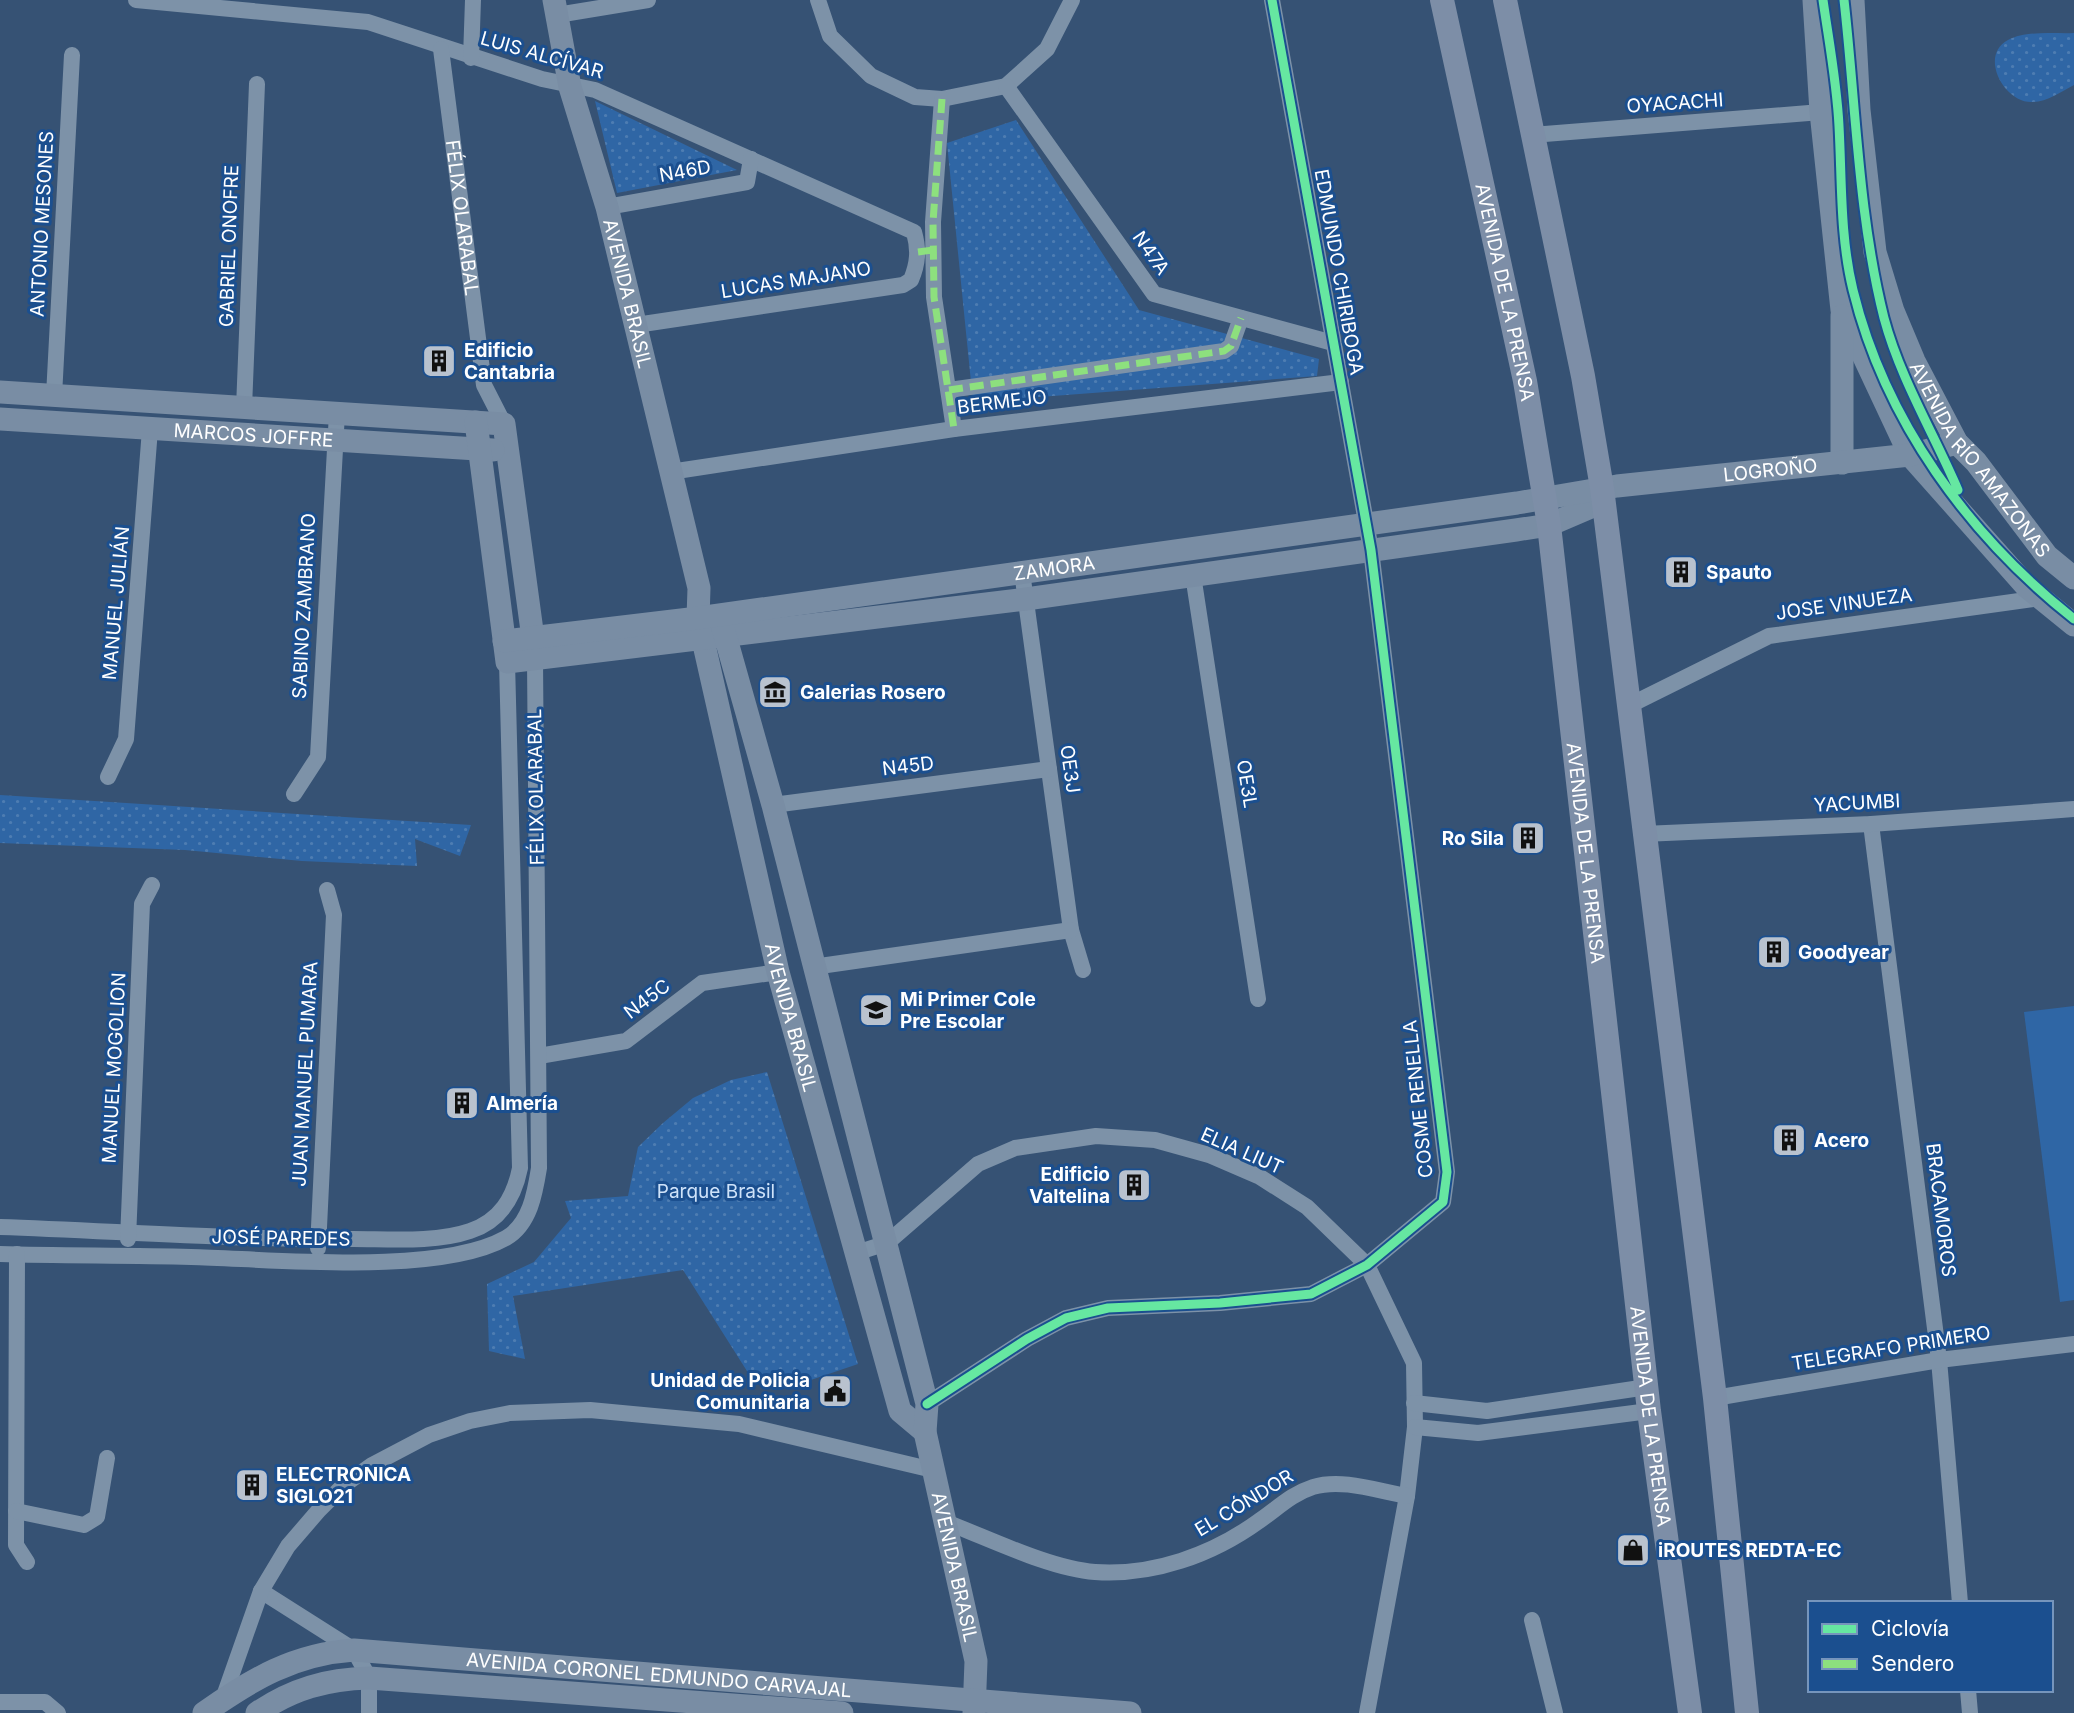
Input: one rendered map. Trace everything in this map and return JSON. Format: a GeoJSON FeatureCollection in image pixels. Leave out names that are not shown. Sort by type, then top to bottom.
{"type":"FeatureCollection","features":[{"type":"Feature","properties":{"kind":"main road","name":"AVENIDA DE LA PRENSA"},"geometry":{"type":"LineString","coordinates":[[1442,0],[1525,381],[1549,525],[1648,1399],[1690,1713]]}},
{"type":"Feature","properties":{"kind":"main road"},"geometry":{"type":"LineString","coordinates":[[1505,0],[1583,376],[1596,497],[1628,706],[1715,1398],[1746,1713]]}},
{"type":"Feature","properties":{"kind":"street","name":"LUIS ALCÍVAR"},"geometry":{"type":"LineString","coordinates":[[136,0],[368,22],[471,58],[570,87],[595,90],[914,232],[925,251]]}},
{"type":"Feature","properties":{"kind":"street"},"geometry":{"type":"LineString","coordinates":[[471,58],[473,0]]}},
{"type":"Feature","properties":{"kind":"street"},"geometry":{"type":"LineString","coordinates":[[555,8],[649,0]]}},
{"type":"Feature","properties":{"kind":"street"},"geometry":{"type":"LineString","coordinates":[[818,0],[830,36],[871,76],[915,97],[942,99],[1006,86],[1047,49],[1072,0]]}},
{"type":"Feature","properties":{"kind":"street","name":"EDMUNDO CHIRIBOGA"},"geometry":{"type":"LineString","coordinates":[[1272,0],[1371,550]]}},
{"type":"Feature","properties":{"kind":"street","name":"AVENIDA RÍO AMAZONAS"},"geometry":{"type":"LineString","coordinates":[[1814,0],[1821,112],[1842,310],[1910,456],[2040,598],[2074,625]]}},
{"type":"Feature","properties":{"kind":"street","name":"AVENIDA RÍO AMAZONAS"},"geometry":{"type":"LineString","coordinates":[[1853,0],[1859,110],[1875,252],[1893,311],[1913,361],[1957,443],[1976,463],[2047,556],[2074,578]]}},
{"type":"Feature","properties":{"kind":"street","name":"AVENIDA BRASIL"},"geometry":{"type":"LineString","coordinates":[[555,8],[570,87],[607,207],[699,588],[773,805],[927,1404],[925,1432],[976,1661],[975,1707]]}},
{"type":"Feature","properties":{"kind":"street","name":"FÉLIX OLARABAL"},"geometry":{"type":"LineString","coordinates":[[441,49],[485,385],[503,424],[535,648],[539,1056],[539,1168],[535,1195]]}},
{"type":"Feature","properties":{"kind":"street","name":"ANTONIO MESONES"},"geometry":{"type":"LineString","coordinates":[[54,396],[72,55]]}},
{"type":"Feature","properties":{"kind":"street","name":"GABRIEL ONOFRE"},"geometry":{"type":"LineString","coordinates":[[244,408],[257,84]]}},
{"type":"Feature","properties":{"kind":"street","name":"N47A"},"geometry":{"type":"LineString","coordinates":[[1006,86],[1154,294],[1333,343]]}},
{"type":"Feature","properties":{"kind":"street"},"geometry":{"type":"LineString","coordinates":[[942,99],[925,251],[954,429]]}},
{"type":"Feature","properties":{"kind":"street","name":"OYACACHI"},"geometry":{"type":"LineString","coordinates":[[1532,135],[1821,112]]}},
{"type":"Feature","properties":{"kind":"street","name":"N46D"},"geometry":{"type":"LineString","coordinates":[[607,207],[747,182],[751,159]]}},
{"type":"Feature","properties":{"kind":"street","name":"LUCAS MAJANO"},"geometry":{"type":"LineString","coordinates":[[636,325],[903,285],[911,281],[925,251]]}},
{"type":"Feature","properties":{"kind":"street"},"geometry":{"type":"LineString","coordinates":[[1842,310],[1842,463]]}},
{"type":"Feature","properties":{"kind":"street"},"geometry":{"type":"LineString","coordinates":[[949,390],[1224,351],[1231,346],[1241,318]]}},
{"type":"Feature","properties":{"kind":"street","name":"BERMEJO"},"geometry":{"type":"LineString","coordinates":[[670,472],[954,429],[1342,383]]}},
{"type":"Feature","properties":{"kind":"street","name":"FÉLIX OLARABAL"},"geometry":{"type":"LineString","coordinates":[[485,385],[476,422],[506,652],[520,1168],[514,1193]]}},
{"type":"Feature","properties":{"kind":"street","name":"MARCOS JOFFRE"},"geometry":{"type":"LineString","coordinates":[[0,392],[503,424]]}},
{"type":"Feature","properties":{"kind":"street","name":"SABINO ZAMBRANO"},"geometry":{"type":"LineString","coordinates":[[294,794],[318,757],[337,413]]}},
{"type":"Feature","properties":{"kind":"street","name":"MARCOS JOFFRE"},"geometry":{"type":"LineString","coordinates":[[0,419],[507,452]]}},
{"type":"Feature","properties":{"kind":"street","name":"MANUEL JULIÁN"},"geometry":{"type":"LineString","coordinates":[[108,777],[126,739],[150,429]]}},
{"type":"Feature","properties":{"kind":"street","name":"LOGROÑO"},"geometry":{"type":"LineString","coordinates":[[1596,497],[1910,456],[1957,443]]}},
{"type":"Feature","properties":{"kind":"street","name":"ZAMORA"},"geometry":{"type":"LineString","coordinates":[[711,627],[1022,572],[1545,498],[1596,497]]}},
{"type":"Feature","properties":{"kind":"street","name":"ZAMORA"},"geometry":{"type":"LineString","coordinates":[[506,652],[711,627],[1026,599],[1549,525],[1596,497]]}},
{"type":"Feature","properties":{"kind":"street","name":"COSME RENELLA"},"geometry":{"type":"LineString","coordinates":[[927,1404],[1027,1339],[1066,1318],[1108,1308],[1220,1303],[1311,1294],[1367,1265],[1443,1202],[1447,1172],[1371,550]]}},
{"type":"Feature","properties":{"kind":"street","name":"OE3J"},"geometry":{"type":"LineString","coordinates":[[1022,572],[1071,930],[1083,970]]}},
{"type":"Feature","properties":{"kind":"street","name":"OE3L"},"geometry":{"type":"LineString","coordinates":[[1194,575],[1258,999]]}},
{"type":"Feature","properties":{"kind":"street","name":"JOSE VINUEZA"},"geometry":{"type":"LineString","coordinates":[[1628,706],[1769,635],[2040,598]]}},
{"type":"Feature","properties":{"kind":"street","name":"AVENIDA BRASIL"},"geometry":{"type":"LineString","coordinates":[[711,627],[778,972],[900,1411],[925,1432]]}},
{"type":"Feature","properties":{"kind":"street","name":"N45D"},"geometry":{"type":"LineString","coordinates":[[773,805],[1049,769]]}},
{"type":"Feature","properties":{"kind":"street","name":"YACUMBI"},"geometry":{"type":"LineString","coordinates":[[1643,834],[1871,824],[2074,809]]}},
{"type":"Feature","properties":{"kind":"street","name":"BRACAMOROS"},"geometry":{"type":"LineString","coordinates":[[1871,824],[1939,1360],[1960,1601]]}},
{"type":"Feature","properties":{"kind":"street","name":"MANUEL MOGOLION"},"geometry":{"type":"LineString","coordinates":[[128,1255],[142,904],[152,885]]}},
{"type":"Feature","properties":{"kind":"street","name":"JUAN MANUEL PUMARA"},"geometry":{"type":"LineString","coordinates":[[317,1261],[334,915],[327,890]]}},
{"type":"Feature","properties":{"kind":"street"},"geometry":{"type":"LineString","coordinates":[[813,967],[1071,930]]}},
{"type":"Feature","properties":{"kind":"street","name":"N45C"},"geometry":{"type":"LineString","coordinates":[[539,1056],[626,1041],[702,983],[778,972]]}},
{"type":"Feature","properties":{"kind":"street","name":"ELIA LIUT"},"geometry":{"type":"LineString","coordinates":[[856,1254],[887,1243],[978,1164],[1016,1148],[1096,1136],[1155,1140],[1209,1155],[1259,1177],[1307,1207],[1367,1265],[1415,1363],[1415,1427],[1407,1496],[1367,1713]]}},
{"type":"Feature","properties":{"kind":"street"},"geometry":{"type":"LineString","coordinates":[[514,1193],[535,1195]]}},
{"type":"Feature","properties":{"kind":"street","name":"JOSÉ PAREDES"},"geometry":{"type":"LineString","coordinates":[[0,1227],[319,1239],[438,1237],[470,1231],[492,1219],[507,1205],[514,1193]]}},
{"type":"Feature","properties":{"kind":"street","name":"JOSÉ PAREDES"},"geometry":{"type":"LineString","coordinates":[[0,1254],[317,1261],[418,1260],[480,1249],[508,1236],[527,1216],[535,1195]]}},
{"type":"Feature","properties":{"kind":"street"},"geometry":{"type":"LineString","coordinates":[[17,1254],[16,1545],[27,1562]]}},
{"type":"Feature","properties":{"kind":"street","name":"TELEGRAFO PRIMERO"},"geometry":{"type":"LineString","coordinates":[[1715,1398],[1939,1360],[2074,1344]]}},
{"type":"Feature","properties":{"kind":"street"},"geometry":{"type":"LineString","coordinates":[[1415,1403],[1487,1411],[1648,1399]]}},
{"type":"Feature","properties":{"kind":"street"},"geometry":{"type":"LineString","coordinates":[[1415,1427],[1478,1433],[1648,1399]]}},
{"type":"Feature","properties":{"kind":"street"},"geometry":{"type":"LineString","coordinates":[[223,1699],[261,1591],[288,1546],[344,1485],[372,1465],[429,1435],[470,1421],[510,1413],[590,1410],[739,1424],[933,1470]]}},
{"type":"Feature","properties":{"kind":"street"},"geometry":{"type":"LineString","coordinates":[[16,1511],[90,1524],[97,1517],[107,1458]]}},
{"type":"Feature","properties":{"kind":"street","name":"EL CÓNDOR"},"geometry":{"type":"LineString","coordinates":[[943,1521],[1044,1559],[1080,1569],[1093,1572],[1134,1571],[1186,1561],[1259,1522],[1284,1500],[1313,1487],[1336,1484],[1407,1496]]}},
{"type":"Feature","properties":{"kind":"street"},"geometry":{"type":"LineString","coordinates":[[261,1591],[354,1650],[369,1678],[369,1713]]}},
{"type":"Feature","properties":{"kind":"street"},"geometry":{"type":"LineString","coordinates":[[1532,1620],[1555,1713]]}},
{"type":"Feature","properties":{"kind":"street","name":"AVENIDA CORONEL EDMUNDO CARVAJAL"},"geometry":{"type":"LineString","coordinates":[[204,1713],[285,1663],[321,1652],[354,1650],[975,1707],[1130,1713]]}},
{"type":"Feature","properties":{"kind":"street","name":"AVENIDA BRASIL"},"geometry":{"type":"LineString","coordinates":[[976,1661],[1007,1708]]}},
{"type":"Feature","properties":{"kind":"street","name":"AVENIDA CORONEL EDMUNDO CARVAJAL"},"geometry":{"type":"LineString","coordinates":[[257,1713],[300,1688],[337,1679],[369,1678],[842,1713]]}},
{"type":"Feature","properties":{"kind":"street"},"geometry":{"type":"LineString","coordinates":[[1968,1692],[1970,1713]]}},
{"type":"Feature","properties":{"kind":"street"},"geometry":{"type":"LineString","coordinates":[[0,1702],[45,1702],[58,1713]]}},
{"type":"Feature","properties":{"kind":"green space"},"geometry":{"type":"Polygon","coordinates":[[[2074,33],[2074,85],[2038,102],[2023,101],[2005,87],[1995,67],[1999,47],[2015,37],[2074,33]]]}},
{"type":"Feature","properties":{"kind":"green space"},"geometry":{"type":"Polygon","coordinates":[[[595,101],[737,170],[617,193],[595,101]]]}},
{"type":"Feature","properties":{"kind":"green space"},"geometry":{"type":"Polygon","coordinates":[[[1016,120],[1139,310],[1319,359],[1317,376],[973,402],[947,143],[1016,120]]]}},
{"type":"Feature","properties":{"kind":"green space"},"geometry":{"type":"Polygon","coordinates":[[[0,795],[471,825],[460,856],[415,839],[417,866],[302,861],[185,850],[0,843],[0,795]]]}},
{"type":"Feature","properties":{"kind":"green space"},"geometry":{"type":"Polygon","coordinates":[[[2074,1006],[2074,1300],[2060,1302],[2024,1012],[2074,1006]]]}},
{"type":"Feature","properties":{"kind":"green space","name":"Parque Brasil"},"geometry":{"type":"Polygon","coordinates":[[[767,1072],[858,1364],[796,1385],[761,1375],[752,1379],[683,1270],[513,1296],[525,1359],[489,1351],[487,1284],[534,1262],[571,1218],[565,1201],[628,1196],[638,1147],[663,1123],[693,1098],[731,1080],[767,1072]]]}},
{"type":"Feature","properties":{"kind":"marked path"},"geometry":{"type":"LineString","coordinates":[[942,99],[933,222],[934,297],[954,429]]}},
{"type":"Feature","properties":{"kind":"marked path"},"geometry":{"type":"LineString","coordinates":[[918,252],[933,250]]}},
{"type":"Feature","properties":{"kind":"marked path"},"geometry":{"type":"LineString","coordinates":[[949,390],[1224,351],[1231,346],[1241,318]]}},
{"type":"Feature","properties":{"kind":"cycle path"},"geometry":{"type":"LineString","coordinates":[[927,1404],[1027,1339],[1066,1318],[1108,1308],[1220,1303],[1311,1294],[1367,1265],[1443,1202],[1447,1172],[1371,550],[1272,0]]}},
{"type":"Feature","properties":{"kind":"cycle path"},"geometry":{"type":"LineString","coordinates":[[1823,0],[1837,94],[1844,229],[1849,270],[1867,338],[1886,385],[1909,430],[1966,513],[2000,551],[2074,619]]}},
{"type":"Feature","properties":{"kind":"cycle path"},"geometry":{"type":"LineString","coordinates":[[1844,0],[1868,240],[1884,318],[1908,384],[1958,490]]}},
{"type":"Feature","properties":{"kind":"place","name":"Edificio Cantabria"},"geometry":{"type":"Point","coordinates":[439,361]}},
{"type":"Feature","properties":{"kind":"place","name":"Spauto"},"geometry":{"type":"Point","coordinates":[1681,572]}},
{"type":"Feature","properties":{"kind":"place","name":"Galerias Rosero"},"geometry":{"type":"Point","coordinates":[775,692]}},
{"type":"Feature","properties":{"kind":"place","name":"Ro Sila"},"geometry":{"type":"Point","coordinates":[1528,838]}},
{"type":"Feature","properties":{"kind":"place","name":"Goodyear"},"geometry":{"type":"Point","coordinates":[1774,952]}},
{"type":"Feature","properties":{"kind":"place","name":"Mi Primer Cole Pre Escolar"},"geometry":{"type":"Point","coordinates":[876,1010]}},
{"type":"Feature","properties":{"kind":"place","name":"Almería"},"geometry":{"type":"Point","coordinates":[462,1103]}},
{"type":"Feature","properties":{"kind":"place","name":"Acero"},"geometry":{"type":"Point","coordinates":[1789,1140]}},
{"type":"Feature","properties":{"kind":"place","name":"Edificio Valtelina"},"geometry":{"type":"Point","coordinates":[1134,1185]}},
{"type":"Feature","properties":{"kind":"place","name":"Unidad de Policia Comunitaria"},"geometry":{"type":"Point","coordinates":[835,1391]}},
{"type":"Feature","properties":{"kind":"place","name":"ELECTRONICA SIGLO21"},"geometry":{"type":"Point","coordinates":[252,1485]}},
{"type":"Feature","properties":{"kind":"place","name":"iROUTES REDTA-EC"},"geometry":{"type":"Point","coordinates":[1633,1550]}}]}
